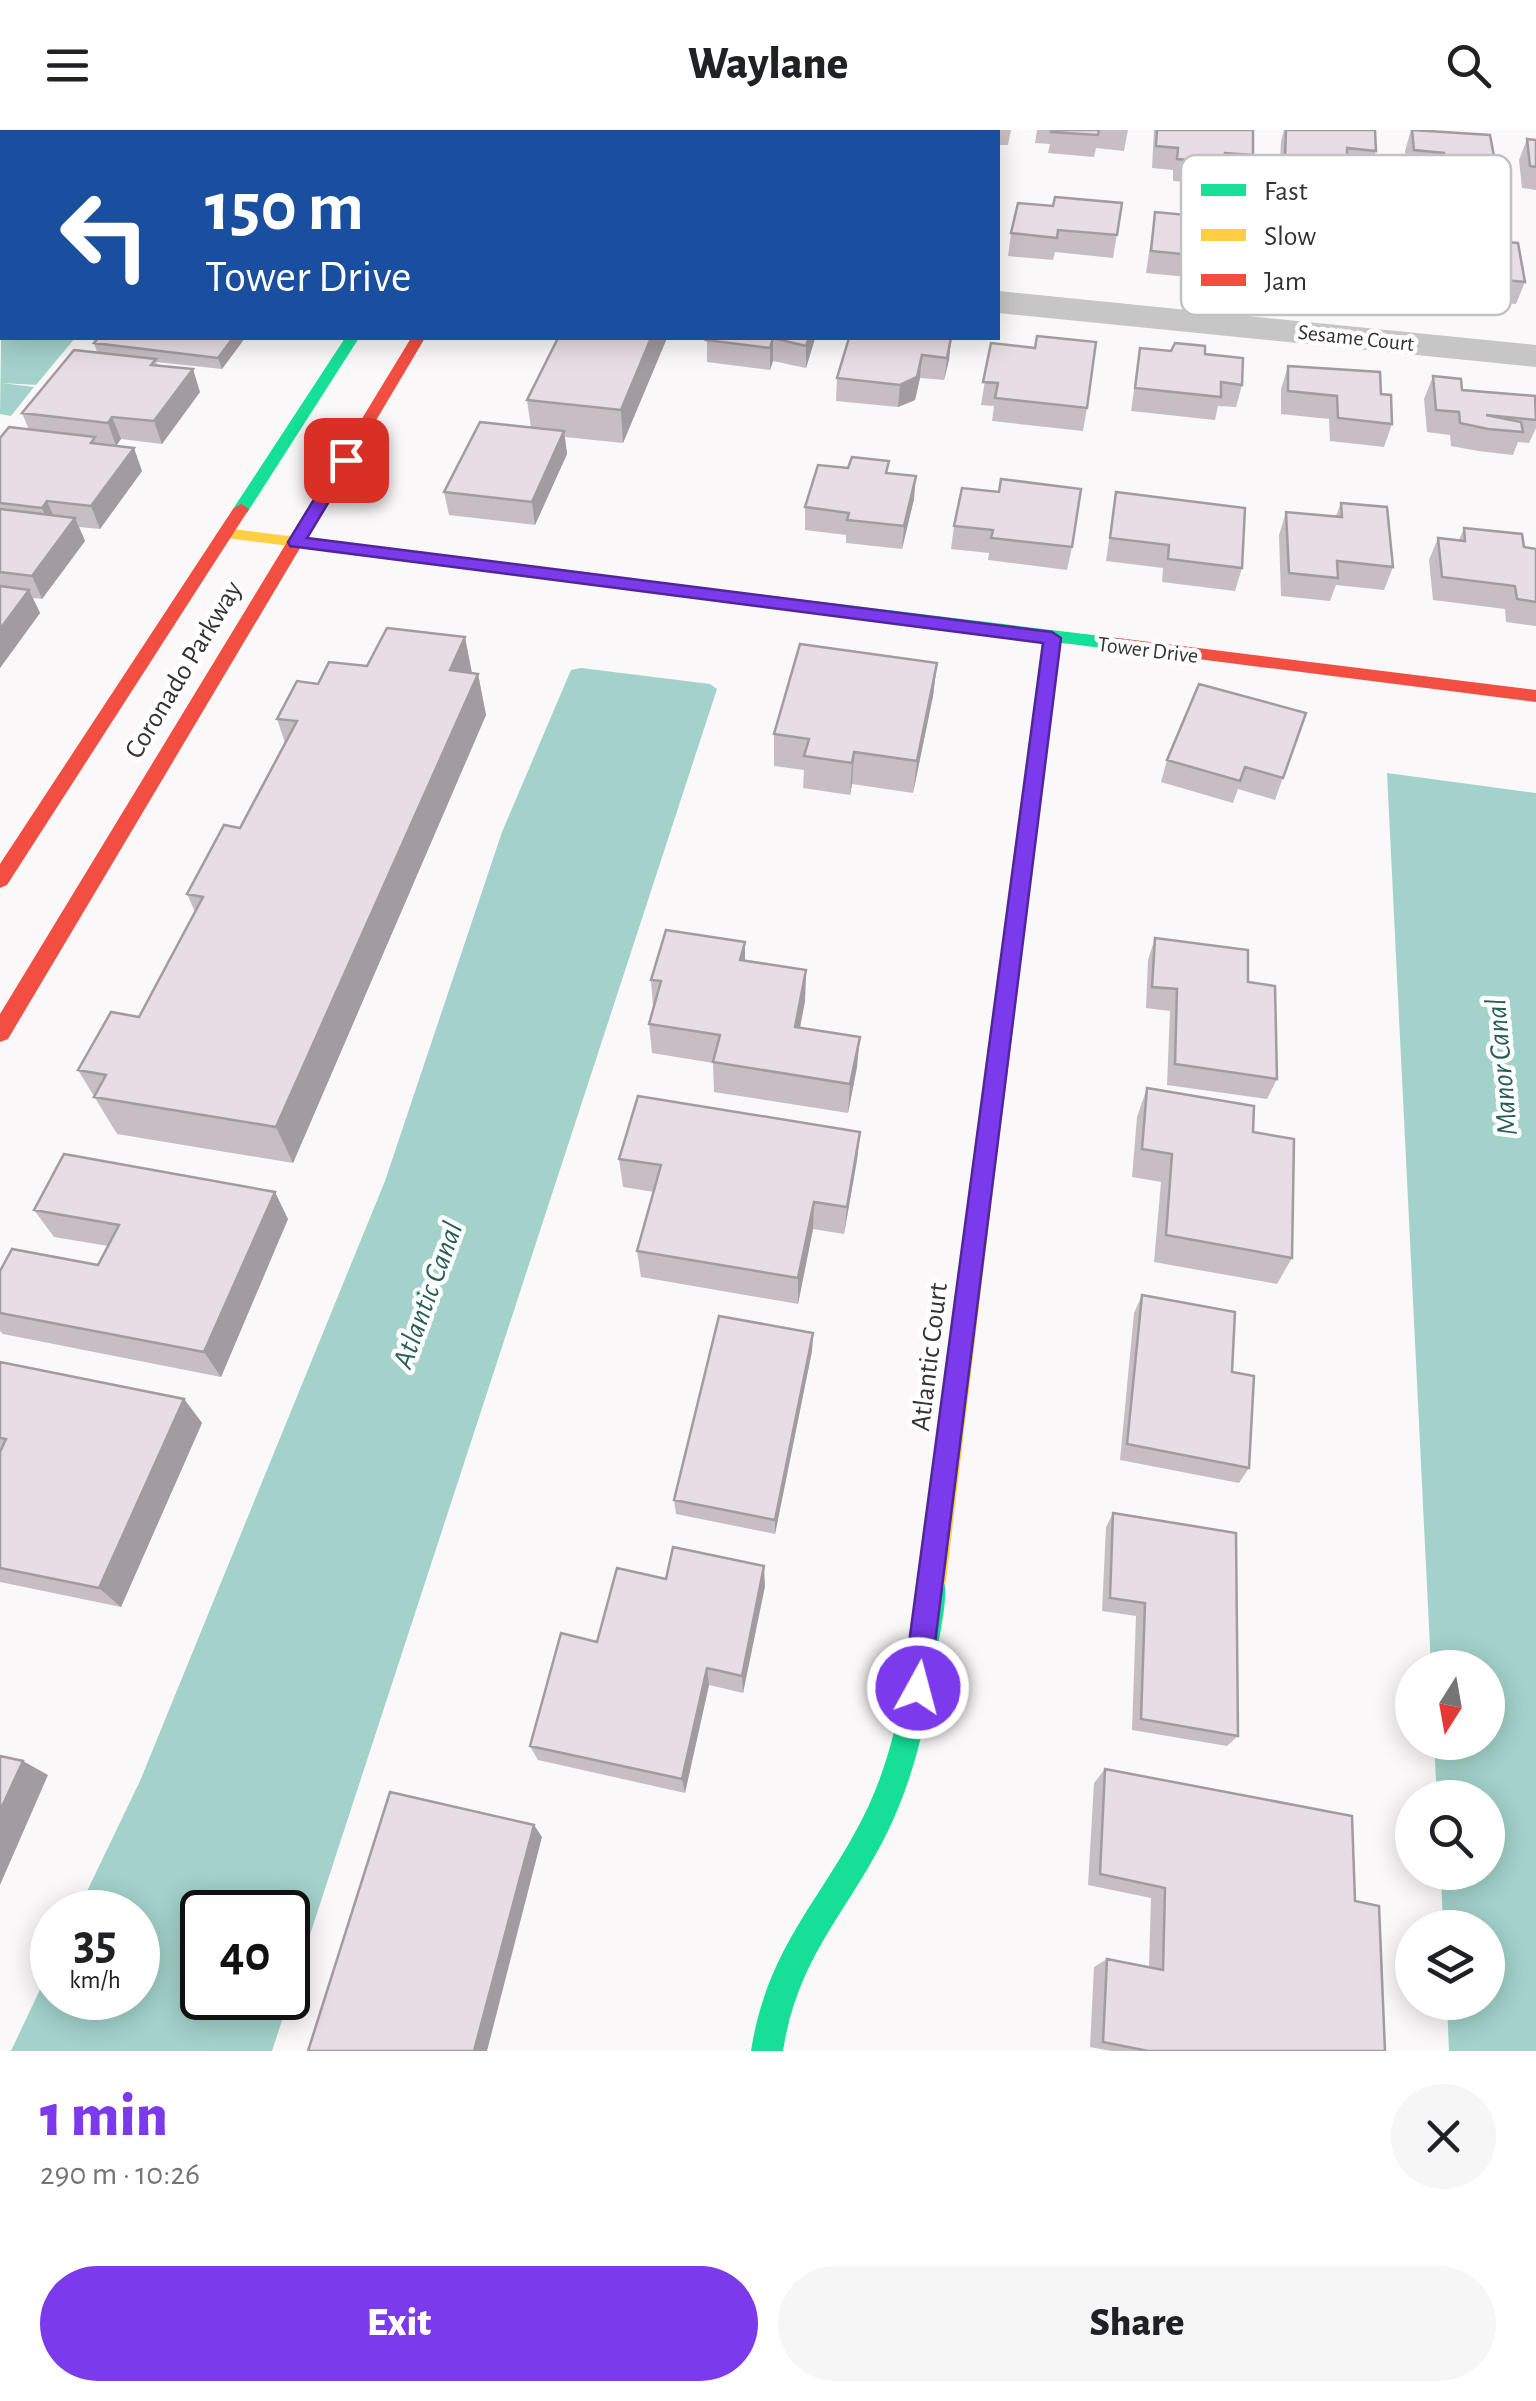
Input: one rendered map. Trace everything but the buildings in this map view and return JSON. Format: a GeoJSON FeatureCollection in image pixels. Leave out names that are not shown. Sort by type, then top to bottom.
{"type":"FeatureCollection","features":[{"type":"Feature","properties":{"kind":"street","name":"Sesame Court"},"geometry":{"type":"LineString","coordinates":[[1000,302],[1536,356]]}},
{"type":"Feature","properties":{"kind":"street","name":"Coronado Parkway"},"geometry":{"type":"LineString","coordinates":[[0,880],[351,340]]}},
{"type":"Feature","properties":{"kind":"street","name":"Coronado Parkway"},"geometry":{"type":"LineString","coordinates":[[0,1033],[417,340]]}},
{"type":"Feature","properties":{"kind":"street","name":"Tower Drive"},"geometry":{"type":"LineString","coordinates":[[225,533],[1536,696]]}},
{"type":"Feature","properties":{"kind":"street","name":"Atlantic Court"},"geometry":{"type":"LineString","coordinates":[[767,2051],[777,1986],[798,1940],[834,1896],[874,1830],[900,1764],[918,1688],[1052,638]]}},
{"type":"Feature","properties":{"kind":"water"},"geometry":{"type":"Polygon","coordinates":[[[1,340],[73,340],[36,385],[2,383],[34,387],[11,416],[0,414],[1,340]]]}},
{"type":"Feature","properties":{"kind":"water","name":"Atlantic Canal"},"geometry":{"type":"Polygon","coordinates":[[[571,670],[710,684],[717,689],[310,1935],[310,1890],[180,1890],[180,2020],[282,2020],[272,2051],[11,2051],[30,2011],[30,2020],[160,2020],[160,1890],[88,1890],[140,1781],[385,1181],[502,832],[571,670]]]}},
{"type":"Feature","properties":{"kind":"water","name":"Manor Canal"},"geometry":{"type":"Polygon","coordinates":[[[1387,773],[1536,793],[1536,2051],[1449,2051],[1448,2020],[1505,2020],[1505,1910],[1442,1910],[1442,1890],[1505,1890],[1505,1780],[1436,1780],[1435,1760],[1505,1760],[1505,1650],[1430,1650],[1387,773]]]}},
{"type":"Feature","properties":{"kind":"traffic: fast"},"geometry":{"type":"LineString","coordinates":[[241,509],[351,340]]}},
{"type":"Feature","properties":{"kind":"traffic: fast"},"geometry":{"type":"LineString","coordinates":[[648,586],[1118,644]]}},
{"type":"Feature","properties":{"kind":"traffic: fast"},"geometry":{"type":"LineString","coordinates":[[767,2051],[772,2016],[795,1956],[862,1849],[890,1791],[915,1702],[932,1581]]}},
{"type":"Feature","properties":{"kind":"traffic: slow"},"geometry":{"type":"LineString","coordinates":[[225,533],[648,586]]}},
{"type":"Feature","properties":{"kind":"traffic: slow"},"geometry":{"type":"LineString","coordinates":[[932,1581],[991,1116]]}},
{"type":"Feature","properties":{"kind":"traffic: jam"},"geometry":{"type":"LineString","coordinates":[[0,1033],[417,340]]}},
{"type":"Feature","properties":{"kind":"traffic: jam"},"geometry":{"type":"LineString","coordinates":[[0,880],[241,509]]}},
{"type":"Feature","properties":{"kind":"traffic: jam"},"geometry":{"type":"LineString","coordinates":[[991,1116],[1052,638]]}},
{"type":"Feature","properties":{"kind":"traffic: jam"},"geometry":{"type":"LineString","coordinates":[[1118,644],[1536,696]]}},
{"type":"Feature","properties":{"kind":"route"},"geometry":{"type":"LineString","coordinates":[[346,460],[296,542],[1052,638],[918,1688]]}}]}
